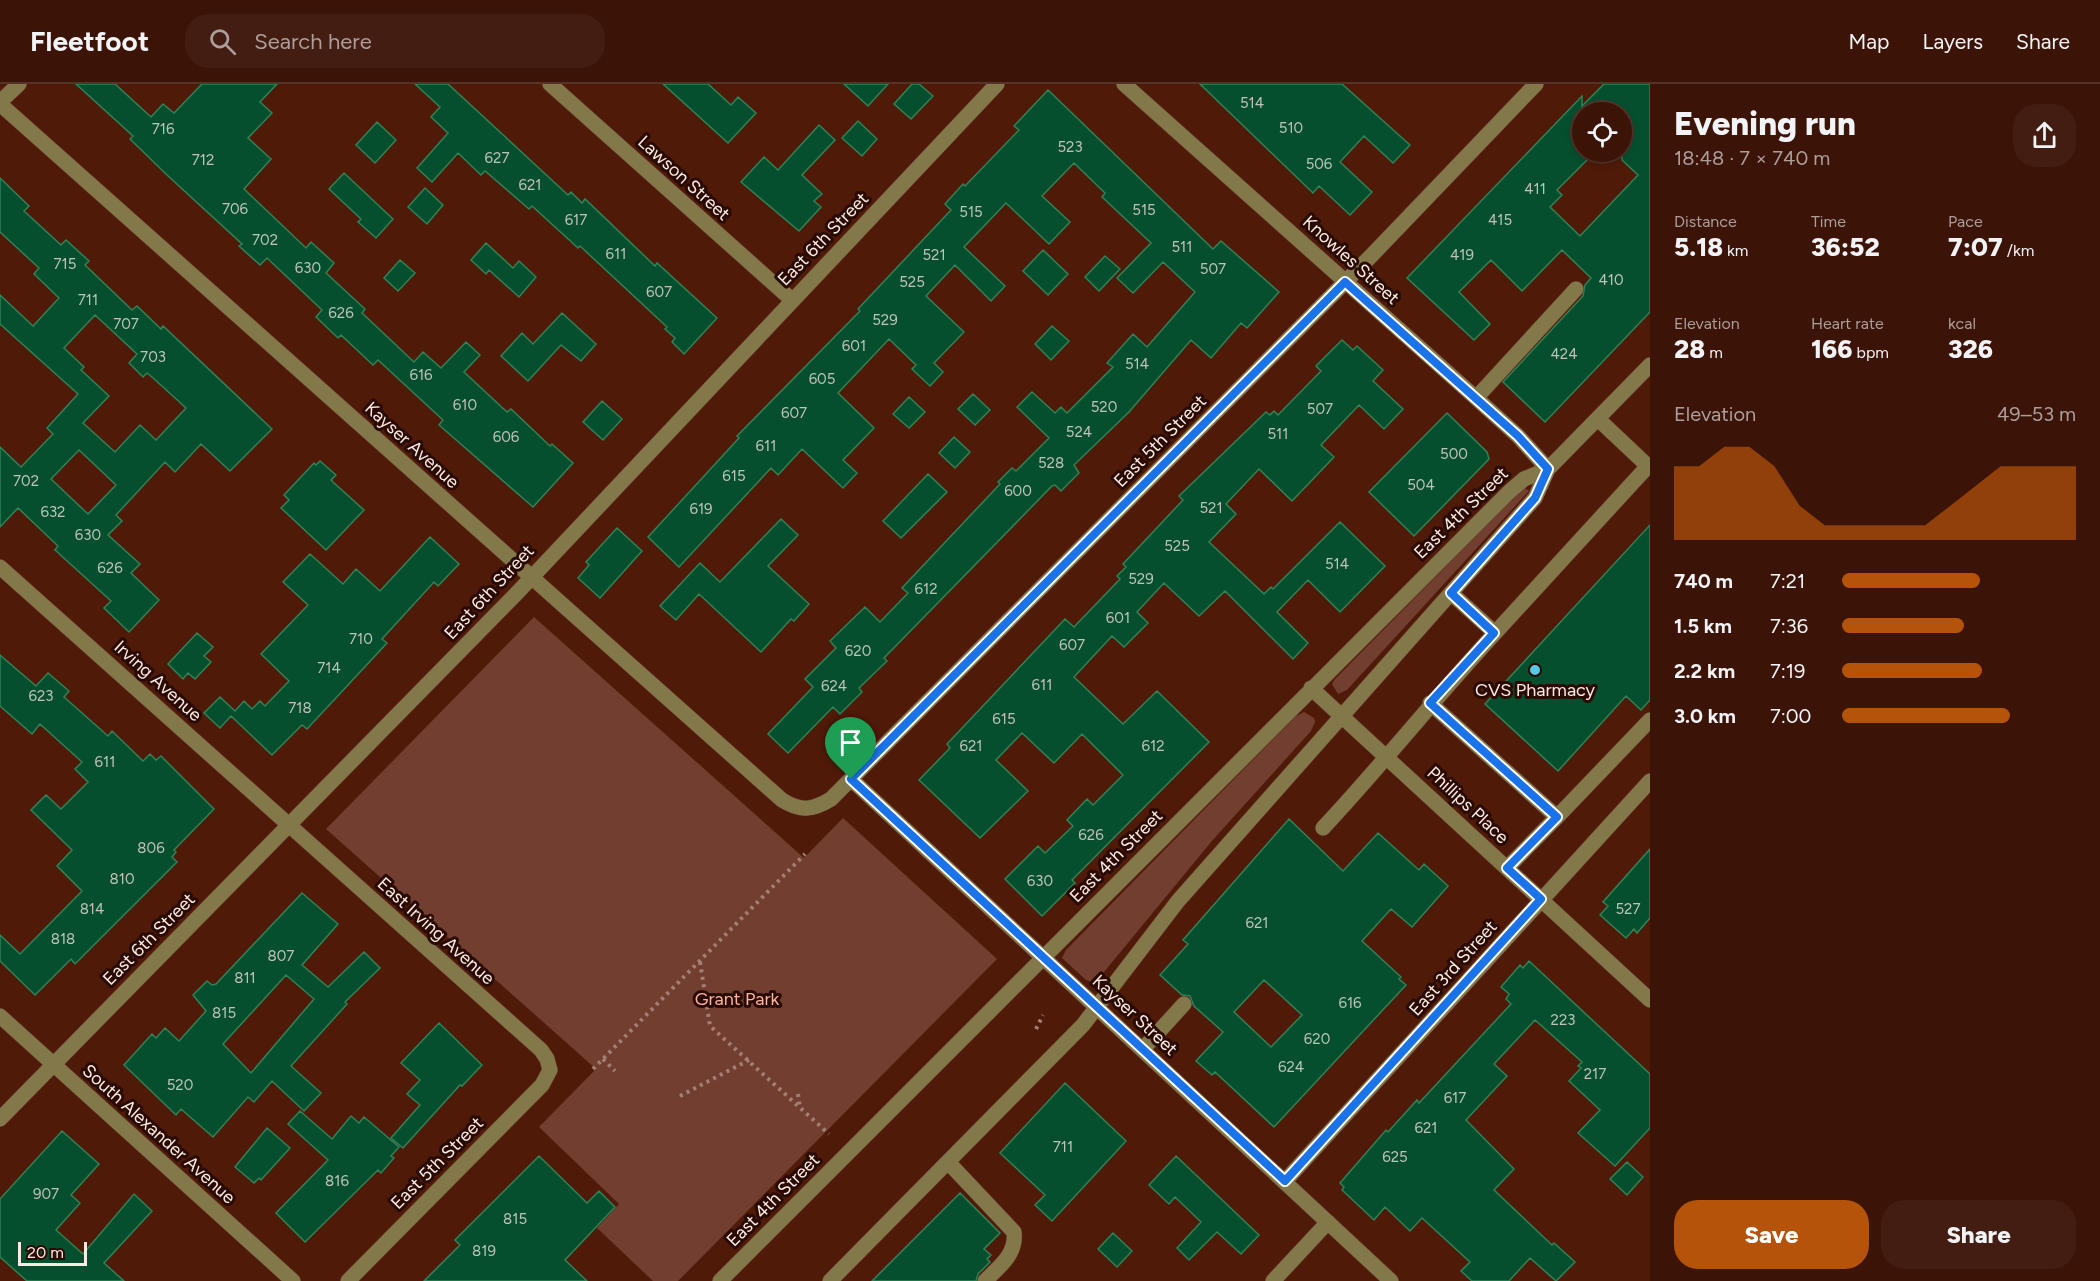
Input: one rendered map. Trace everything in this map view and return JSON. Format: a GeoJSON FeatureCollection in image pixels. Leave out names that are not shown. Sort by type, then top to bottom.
{"type":"FeatureCollection","features":[{"type":"Feature","properties":{"kind":"street"},"geometry":{"type":"LineString","coordinates":[[0,103],[19,84]]}},
{"type":"Feature","properties":{"kind":"street","name":"Lawson Street"},"geometry":{"type":"LineString","coordinates":[[550,84],[792,300]]}},
{"type":"Feature","properties":{"kind":"street","name":"East 6th Street"},"geometry":{"type":"LineString","coordinates":[[0,1119],[531,577],[998,84]]}},
{"type":"Feature","properties":{"kind":"street","name":"Knowles Street"},"geometry":{"type":"LineString","coordinates":[[1124,84],[1518,436],[1548,469]]}},
{"type":"Feature","properties":{"kind":"street","name":"East 5th Street"},"geometry":{"type":"LineString","coordinates":[[802,810],[810,809],[831,799],[1345,282],[1536,84]]}},
{"type":"Feature","properties":{"kind":"street","name":"Kayser Avenue"},"geometry":{"type":"LineString","coordinates":[[0,103],[782,801],[802,810]]}},
{"type":"Feature","properties":{"kind":"street"},"geometry":{"type":"LineString","coordinates":[[1476,398],[1576,289]]}},
{"type":"Feature","properties":{"kind":"street","name":"East 4th Street"},"geometry":{"type":"LineString","coordinates":[[830,1281],[1065,1045],[1178,901],[1535,498],[1548,469],[1650,365]]}},
{"type":"Feature","properties":{"kind":"street"},"geometry":{"type":"LineString","coordinates":[[1323,828],[1388,756],[1430,703],[1649,467],[1598,419]]}},
{"type":"Feature","properties":{"kind":"street","name":"East 4th Street"},"geometry":{"type":"LineString","coordinates":[[720,1281],[1510,491],[1524,479],[1548,469]]}},
{"type":"Feature","properties":{"kind":"street","name":"Irving Avenue"},"geometry":{"type":"LineString","coordinates":[[0,567],[289,825]]}},
{"type":"Feature","properties":{"kind":"street"},"geometry":{"type":"LineString","coordinates":[[1451,593],[1494,633]]}},
{"type":"Feature","properties":{"kind":"street","name":"Phillips Place"},"geometry":{"type":"LineString","coordinates":[[1311,688],[1388,756],[1650,1000]]}},
{"type":"Feature","properties":{"kind":"street"},"geometry":{"type":"LineString","coordinates":[[1430,703],[1557,817]]}},
{"type":"Feature","properties":{"kind":"street"},"geometry":{"type":"LineString","coordinates":[[1507,868],[1650,720]]}},
{"type":"Feature","properties":{"kind":"street","name":"Kayser Street"},"geometry":{"type":"LineString","coordinates":[[851,779],[1391,1281]]}},
{"type":"Feature","properties":{"kind":"street","name":"East 3rd Street"},"geometry":{"type":"LineString","coordinates":[[1285,1181],[1650,781]]}},
{"type":"Feature","properties":{"kind":"street","name":"East Irving Avenue"},"geometry":{"type":"LineString","coordinates":[[289,825],[541,1050],[550,1070]]}},
{"type":"Feature","properties":{"kind":"street"},"geometry":{"type":"LineString","coordinates":[[1143,1049],[1184,1004]]}},
{"type":"Feature","properties":{"kind":"street","name":"South Alexander Avenue"},"geometry":{"type":"LineString","coordinates":[[0,1016],[293,1281]]}},
{"type":"Feature","properties":{"kind":"street","name":"East 5th Street"},"geometry":{"type":"LineString","coordinates":[[348,1281],[524,1104],[542,1085],[550,1070]]}},
{"type":"Feature","properties":{"kind":"street"},"geometry":{"type":"LineString","coordinates":[[948,1162],[1014,1233],[1014,1246],[1010,1255],[985,1281]]}},
{"type":"Feature","properties":{"kind":"street"},"geometry":{"type":"LineString","coordinates":[[1273,1281],[1328,1222]]}},
{"type":"Feature","properties":{"kind":"path"},"geometry":{"type":"LineString","coordinates":[[593,1069],[805,854]]}},
{"type":"Feature","properties":{"kind":"path"},"geometry":{"type":"LineString","coordinates":[[700,961],[710,1026],[829,1134]]}},
{"type":"Feature","properties":{"kind":"path"},"geometry":{"type":"LineString","coordinates":[[1036,1029],[1044,1015]]}},
{"type":"Feature","properties":{"kind":"path"},"geometry":{"type":"LineString","coordinates":[[603,1059],[615,1071]]}},
{"type":"Feature","properties":{"kind":"path"},"geometry":{"type":"LineString","coordinates":[[680,1096],[749,1060]]}},
{"type":"Feature","properties":{"kind":"path"},"geometry":{"type":"LineString","coordinates":[[798,1094],[800,1109]]}},
{"type":"Feature","properties":{"kind":"green space"},"geometry":{"type":"Polygon","coordinates":[[[1524,487],[1529,491],[1347,690],[1338,694],[1332,684],[1335,679],[1524,487]]]}},
{"type":"Feature","properties":{"kind":"green space","name":"Grant Park"},"geometry":{"type":"Polygon","coordinates":[[[534,617],[804,858],[843,818],[997,959],[678,1281],[653,1281],[597,1228],[619,1204],[539,1127],[596,1069],[326,829],[534,617]]]}},
{"type":"Feature","properties":{"kind":"green space"},"geometry":{"type":"Polygon","coordinates":[[[1304,712],[1314,718],[1315,722],[1311,731],[1211,842],[1095,983],[1086,980],[1062,958],[1066,950],[1295,717],[1304,712]]]}},
{"type":"Feature","properties":{"kind":"building"},"geometry":{"type":"Polygon","coordinates":[[[76,84],[115,84],[151,117],[163,104],[174,113],[202,84],[277,84],[260,102],[272,113],[248,138],[271,159],[244,189],[306,248],[311,242],[334,263],[326,273],[365,309],[362,313],[414,362],[423,352],[441,368],[466,342],[480,355],[464,372],[507,412],[511,409],[550,446],[552,444],[573,463],[533,507],[439,425],[443,420],[378,360],[373,365],[341,335],[338,338],[316,317],[322,310],[267,258],[260,265],[239,246],[242,244],[167,175],[130,139],[133,136],[76,84]]]}},
{"type":"Feature","properties":{"kind":"building"},"geometry":{"type":"Polygon","coordinates":[[[415,84],[448,84],[568,195],[571,192],[582,203],[585,199],[655,266],[657,263],[717,318],[684,354],[672,342],[675,338],[665,329],[667,327],[580,246],[578,248],[532,206],[529,209],[485,171],[481,175],[458,153],[432,182],[417,168],[448,133],[431,117],[440,107],[415,84]]]}},
{"type":"Feature","properties":{"kind":"building"},"geometry":{"type":"Polygon","coordinates":[[[663,84],[708,84],[731,105],[738,97],[756,113],[728,143],[663,84]]]}},
{"type":"Feature","properties":{"kind":"building"},"geometry":{"type":"Polygon","coordinates":[[[844,84],[888,84],[868,106],[844,84]]]}},
{"type":"Feature","properties":{"kind":"building"},"geometry":{"type":"Polygon","coordinates":[[[912,84],[919,84],[933,96],[911,119],[894,104],[912,84]]]}},
{"type":"Feature","properties":{"kind":"building"},"geometry":{"type":"Polygon","coordinates":[[[1200,84],[1342,84],[1410,145],[1393,163],[1364,136],[1340,162],[1372,192],[1350,215],[1319,186],[1313,193],[1200,84]]]}},
{"type":"Feature","properties":{"kind":"building"},"geometry":{"type":"Polygon","coordinates":[[[1604,84],[1650,84],[1650,312],[1545,422],[1503,382],[1583,296],[1585,285],[1591,278],[1562,250],[1522,291],[1491,260],[1459,292],[1490,324],[1474,340],[1407,278],[1572,106],[1572,162],[1585,162],[1557,190],[1562,195],[1550,207],[1580,236],[1638,175],[1624,162],[1632,162],[1632,102],[1586,102],[1604,84]]]}},
{"type":"Feature","properties":{"kind":"building"},"geometry":{"type":"Polygon","coordinates":[[[1048,90],[1213,249],[1221,241],[1279,292],[1247,328],[1241,323],[1211,358],[1191,340],[1129,412],[1074,465],[1079,473],[1061,491],[1055,485],[1052,486],[884,658],[887,661],[859,688],[862,692],[840,714],[833,707],[788,753],[768,734],[813,687],[805,679],[836,648],[830,641],[865,607],[880,622],[908,593],[902,588],[1000,484],[998,482],[1012,468],[1016,471],[1049,438],[1017,407],[1032,392],[1055,413],[1061,407],[1067,413],[1113,367],[1107,363],[1133,334],[1147,347],[1195,292],[1163,262],[1133,293],[1117,278],[1151,243],[1102,197],[1105,193],[1074,163],[1042,196],[1070,222],[1049,244],[1006,203],[964,247],[1005,286],[991,301],[955,265],[926,296],[964,332],[934,363],[943,372],[930,386],[912,369],[916,365],[889,339],[838,393],[874,428],[843,460],[857,473],[843,488],[802,449],[778,475],[771,468],[679,567],[648,537],[739,438],[737,436],[860,311],[858,309],[951,210],[945,204],[1019,130],[1014,126],[1048,90]]]}},
{"type":"Feature","properties":{"kind":"building"},"geometry":{"type":"Polygon","coordinates":[[[858,121],[877,139],[862,156],[842,138],[858,121]]]}},
{"type":"Feature","properties":{"kind":"building"},"geometry":{"type":"Polygon","coordinates":[[[377,122],[396,140],[375,163],[356,145],[377,122]]]}},
{"type":"Feature","properties":{"kind":"building"},"geometry":{"type":"Polygon","coordinates":[[[819,125],[835,140],[802,175],[822,194],[814,201],[821,207],[799,231],[741,182],[764,157],[778,170],[819,125]]]}},
{"type":"Feature","properties":{"kind":"building"},"geometry":{"type":"Polygon","coordinates":[[[344,173],[393,219],[376,238],[358,222],[361,219],[329,189],[344,173]]]}},
{"type":"Feature","properties":{"kind":"building"},"geometry":{"type":"Polygon","coordinates":[[[0,178],[29,206],[24,211],[61,245],[66,240],[89,261],[85,265],[132,310],[137,306],[161,329],[163,326],[272,429],[230,471],[201,444],[175,472],[165,462],[116,515],[122,521],[108,535],[140,564],[131,573],[159,600],[129,632],[104,608],[111,601],[55,550],[58,546],[18,508],[0,527],[0,447],[21,467],[53,434],[47,428],[78,394],[0,324],[0,295],[33,326],[59,298],[34,274],[39,268],[0,232],[0,178]],[[95,315],[64,348],[84,367],[81,370],[109,396],[83,423],[115,452],[140,425],[156,440],[186,408],[147,373],[143,377],[129,363],[137,354],[95,315]],[[79,450],[51,479],[88,514],[116,485],[79,450]]]}},
{"type":"Feature","properties":{"kind":"building"},"geometry":{"type":"Polygon","coordinates":[[[425,188],[443,205],[427,224],[408,207],[425,188]]]}},
{"type":"Feature","properties":{"kind":"building"},"geometry":{"type":"Polygon","coordinates":[[[486,243],[513,268],[519,261],[536,277],[519,297],[489,270],[486,274],[471,260],[486,243]]]}},
{"type":"Feature","properties":{"kind":"building"},"geometry":{"type":"Polygon","coordinates":[[[1043,250],[1068,274],[1048,295],[1023,271],[1043,250]]]}},
{"type":"Feature","properties":{"kind":"building"},"geometry":{"type":"Polygon","coordinates":[[[1105,256],[1120,269],[1099,291],[1085,277],[1105,256]]]}},
{"type":"Feature","properties":{"kind":"building"},"geometry":{"type":"Polygon","coordinates":[[[400,260],[415,273],[398,291],[384,278],[400,260]]]}},
{"type":"Feature","properties":{"kind":"building"},"geometry":{"type":"Polygon","coordinates":[[[562,313],[596,344],[581,361],[561,345],[528,381],[501,356],[522,333],[533,344],[562,313]]]}},
{"type":"Feature","properties":{"kind":"building"},"geometry":{"type":"Polygon","coordinates":[[[1052,326],[1069,341],[1051,360],[1035,344],[1052,326]]]}},
{"type":"Feature","properties":{"kind":"building"},"geometry":{"type":"Polygon","coordinates":[[[1342,340],[1353,350],[1357,346],[1383,370],[1373,381],[1403,409],[1384,429],[1359,405],[1321,445],[1334,457],[1292,501],[1259,469],[1226,504],[1236,514],[1209,542],[1264,594],[1271,587],[1273,589],[1340,522],[1385,566],[1340,612],[1308,580],[1277,612],[1308,643],[1293,659],[1225,591],[1199,616],[1164,583],[1137,612],[1148,623],[1124,647],[1112,636],[1074,677],[1123,724],[1157,691],[1209,742],[1072,880],[1075,883],[1042,916],[1005,879],[1038,846],[1045,853],[1073,826],[1067,820],[1087,799],[1093,805],[1123,775],[1082,734],[1054,763],[1022,733],[996,760],[1028,791],[980,838],[919,780],[950,748],[947,744],[1065,619],[1074,627],[1120,579],[1117,576],[1126,567],[1123,564],[1183,500],[1179,496],[1266,412],[1270,415],[1274,411],[1278,415],[1321,371],[1316,366],[1342,340]]]}},
{"type":"Feature","properties":{"kind":"building"},"geometry":{"type":"Polygon","coordinates":[[[973,394],[990,410],[975,425],[958,409],[973,394]]]}},
{"type":"Feature","properties":{"kind":"building"},"geometry":{"type":"Polygon","coordinates":[[[909,397],[925,412],[909,428],[893,414],[909,397]]]}},
{"type":"Feature","properties":{"kind":"building"},"geometry":{"type":"Polygon","coordinates":[[[602,401],[622,419],[603,440],[583,422],[602,401]]]}},
{"type":"Feature","properties":{"kind":"building"},"geometry":{"type":"Polygon","coordinates":[[[1447,413],[1487,452],[1489,459],[1414,536],[1369,492],[1447,413]]]}},
{"type":"Feature","properties":{"kind":"building"},"geometry":{"type":"Polygon","coordinates":[[[954,437],[970,452],[955,468],[939,453],[954,437]]]}},
{"type":"Feature","properties":{"kind":"building"},"geometry":{"type":"Polygon","coordinates":[[[320,461],[336,475],[331,480],[364,510],[326,550],[281,508],[289,500],[284,495],[314,463],[316,465],[320,461]]]}},
{"type":"Feature","properties":{"kind":"building"},"geometry":{"type":"Polygon","coordinates":[[[928,474],[947,492],[901,538],[883,521],[928,474]]]}},
{"type":"Feature","properties":{"kind":"building"},"geometry":{"type":"Polygon","coordinates":[[[781,519],[798,535],[768,566],[809,604],[794,621],[791,619],[761,652],[699,594],[676,620],[660,606],[700,563],[720,582],[781,519]]]}},
{"type":"Feature","properties":{"kind":"building"},"geometry":{"type":"Polygon","coordinates":[[[1650,525],[1650,700],[1641,710],[1626,696],[1558,771],[1485,704],[1650,525]]]}},
{"type":"Feature","properties":{"kind":"building"},"geometry":{"type":"Polygon","coordinates":[[[617,528],[642,551],[600,598],[578,578],[589,565],[586,562],[617,528]]]}},
{"type":"Feature","properties":{"kind":"building"},"geometry":{"type":"Polygon","coordinates":[[[430,537],[459,564],[438,586],[434,582],[382,639],[387,643],[307,729],[302,725],[272,755],[231,716],[220,728],[204,713],[220,697],[235,711],[244,701],[252,709],[260,701],[265,706],[289,681],[261,654],[308,605],[283,582],[310,554],[343,584],[356,569],[380,591],[430,537]]]}},
{"type":"Feature","properties":{"kind":"building"},"geometry":{"type":"Polygon","coordinates":[[[197,633],[213,647],[204,656],[211,662],[195,679],[188,673],[183,679],[168,664],[197,633]]]}},
{"type":"Feature","properties":{"kind":"building"},"geometry":{"type":"Polygon","coordinates":[[[0,655],[36,686],[48,673],[69,691],[64,697],[108,736],[112,731],[143,761],[150,754],[156,760],[161,756],[214,809],[174,850],[176,852],[172,857],[177,862],[75,964],[71,959],[35,995],[0,961],[0,935],[20,954],[82,891],[57,866],[72,850],[31,810],[46,795],[61,809],[88,782],[75,769],[82,762],[40,724],[32,734],[0,706],[0,655]]]}},
{"type":"Feature","properties":{"kind":"building"},"geometry":{"type":"Polygon","coordinates":[[[1289,819],[1343,871],[1378,833],[1419,870],[1424,864],[1448,886],[1412,927],[1391,909],[1362,941],[1401,977],[1399,979],[1406,985],[1274,1127],[1215,1072],[1212,1075],[1196,1061],[1223,1032],[1194,1006],[1190,996],[1182,995],[1160,975],[1188,944],[1183,940],[1289,819]],[[1264,980],[1234,1012],[1271,1047],[1302,1015],[1264,980]]]}},
{"type":"Feature","properties":{"kind":"building"},"geometry":{"type":"Polygon","coordinates":[[[1650,849],[1650,918],[1637,933],[1634,929],[1626,938],[1600,915],[1608,906],[1603,902],[1650,849]]]}},
{"type":"Feature","properties":{"kind":"building"},"geometry":{"type":"Polygon","coordinates":[[[302,893],[338,924],[302,965],[328,987],[364,952],[380,968],[345,1002],[347,1004],[291,1066],[321,1093],[304,1111],[272,1081],[254,1102],[248,1097],[213,1137],[181,1109],[176,1115],[124,1065],[152,1034],[156,1038],[165,1028],[179,1041],[206,1011],[193,995],[207,981],[212,985],[216,984],[302,893]],[[286,975],[223,1044],[251,1073],[314,999],[286,975]]]}},
{"type":"Feature","properties":{"kind":"building"},"geometry":{"type":"Polygon","coordinates":[[[1529,961],[1650,1074],[1650,1128],[1615,1166],[1578,1133],[1600,1110],[1569,1081],[1581,1068],[1578,1066],[1582,1062],[1535,1020],[1494,1064],[1507,1076],[1466,1120],[1514,1169],[1494,1190],[1552,1245],[1554,1243],[1575,1262],[1556,1281],[1530,1258],[1509,1281],[1472,1281],[1461,1271],[1470,1262],[1422,1218],[1410,1231],[1385,1207],[1374,1220],[1342,1190],[1344,1187],[1340,1183],[1386,1130],[1388,1132],[1417,1100],[1419,1103],[1511,1004],[1506,999],[1509,994],[1501,987],[1520,965],[1523,968],[1529,961]]]}},
{"type":"Feature","properties":{"kind":"building"},"geometry":{"type":"Polygon","coordinates":[[[439,1023],[482,1065],[462,1086],[460,1085],[403,1148],[391,1138],[420,1105],[407,1094],[420,1080],[401,1063],[439,1023]]]}},
{"type":"Feature","properties":{"kind":"building"},"geometry":{"type":"Polygon","coordinates":[[[1065,1083],[1126,1141],[1052,1221],[1035,1205],[1045,1195],[1000,1153],[1065,1083]]]}},
{"type":"Feature","properties":{"kind":"building"},"geometry":{"type":"Polygon","coordinates":[[[300,1111],[332,1139],[351,1116],[359,1123],[364,1117],[399,1147],[391,1156],[394,1158],[381,1173],[378,1170],[305,1242],[276,1213],[328,1160],[288,1124],[300,1111]]]}},
{"type":"Feature","properties":{"kind":"building"},"geometry":{"type":"Polygon","coordinates":[[[267,1128],[290,1148],[261,1180],[259,1178],[254,1183],[235,1167],[267,1128]]]}},
{"type":"Feature","properties":{"kind":"building"},"geometry":{"type":"Polygon","coordinates":[[[62,1131],[99,1164],[71,1195],[80,1203],[56,1230],[83,1254],[134,1194],[152,1211],[104,1263],[124,1281],[27,1281],[0,1257],[0,1199],[62,1131]]]}},
{"type":"Feature","properties":{"kind":"building"},"geometry":{"type":"Polygon","coordinates":[[[539,1156],[587,1203],[599,1191],[615,1207],[565,1260],[587,1281],[424,1281],[460,1245],[455,1240],[539,1156]]]}},
{"type":"Feature","properties":{"kind":"building"},"geometry":{"type":"Polygon","coordinates":[[[1176,1156],[1259,1235],[1241,1254],[1217,1232],[1189,1260],[1177,1248],[1201,1222],[1175,1197],[1169,1204],[1149,1185],[1176,1156]]]}},
{"type":"Feature","properties":{"kind":"building"},"geometry":{"type":"Polygon","coordinates":[[[1627,1162],[1643,1177],[1627,1195],[1610,1179],[1627,1162]]]}},
{"type":"Feature","properties":{"kind":"building"},"geometry":{"type":"Polygon","coordinates":[[[960,1193],[1000,1233],[984,1249],[991,1255],[987,1259],[990,1262],[978,1274],[976,1281],[872,1281],[960,1193]]]}},
{"type":"Feature","properties":{"kind":"building"},"geometry":{"type":"Polygon","coordinates":[[[1113,1233],[1132,1251],[1117,1267],[1098,1249],[1113,1233]]]}},
{"type":"Feature","properties":{"kind":"place","name":"CVS Pharmacy"},"geometry":{"type":"Point","coordinates":[1535,670]}},
{"type":"Feature","properties":{"kind":"route"},"geometry":{"type":"LineString","coordinates":[[1345,282],[1518,436],[1548,469],[1535,498],[1451,593],[1494,633],[1430,703],[1557,817],[1507,868],[1541,899],[1285,1181],[851,779],[1345,282]]}}]}
